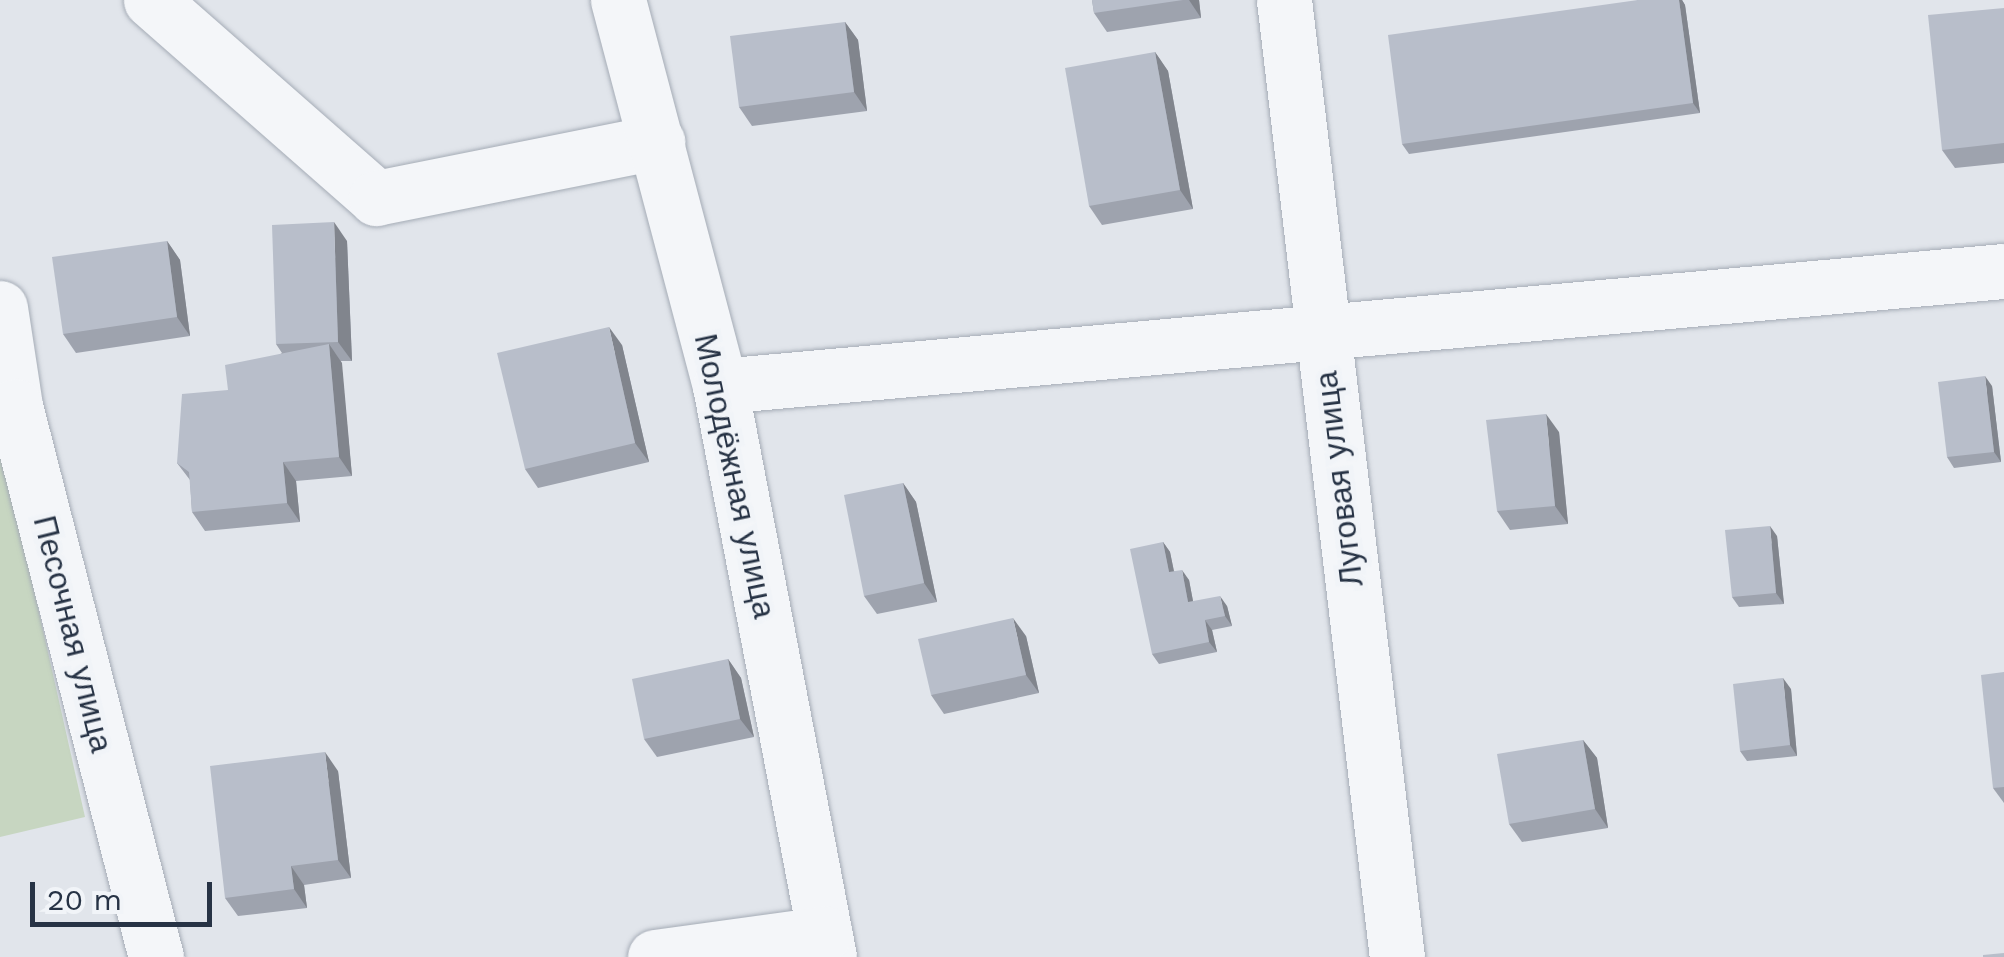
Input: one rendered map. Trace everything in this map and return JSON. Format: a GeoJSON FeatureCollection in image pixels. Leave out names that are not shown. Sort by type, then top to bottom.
{"type":"FeatureCollection","features":[{"type":"Feature","properties":{"kind":"street"},"geometry":{"type":"LineString","coordinates":[[151,0],[376,198],[657,142]]}},
{"type":"Feature","properties":{"kind":"street","name":"Молодёжная улица"},"geometry":{"type":"LineString","coordinates":[[618,0],[720,386],[826,946]]}},
{"type":"Feature","properties":{"kind":"street","name":"Луговая улица"},"geometry":{"type":"LineString","coordinates":[[1284,0],[1397,957]]}},
{"type":"Feature","properties":{"kind":"street"},"geometry":{"type":"LineString","coordinates":[[720,386],[2004,270]]}},
{"type":"Feature","properties":{"kind":"street","name":"Песочная улица"},"geometry":{"type":"LineString","coordinates":[[0,308],[15,406],[156,957]]}},
{"type":"Feature","properties":{"kind":"street"},"geometry":{"type":"LineString","coordinates":[[655,957],[826,946]]}},
{"type":"Feature","properties":{"kind":"green space"},"geometry":{"type":"Polygon","coordinates":[[[0,438],[85,817],[0,837],[0,438]]]}},
{"type":"Feature","properties":{"kind":"building"},"geometry":{"type":"Polygon","coordinates":[[[1092,0],[1183,0],[1094,13],[1092,0]]]}},
{"type":"Feature","properties":{"kind":"building"},"geometry":{"type":"Polygon","coordinates":[[[1638,0],[1679,0],[1693,103],[1402,144],[1388,35],[1638,0]]]}},
{"type":"Feature","properties":{"kind":"building"},"geometry":{"type":"Polygon","coordinates":[[[2004,8],[2004,143],[1942,150],[1928,15],[2004,8]]]}},
{"type":"Feature","properties":{"kind":"building"},"geometry":{"type":"Polygon","coordinates":[[[845,22],[854,92],[739,107],[730,36],[845,22]]]}},
{"type":"Feature","properties":{"kind":"building"},"geometry":{"type":"Polygon","coordinates":[[[1155,52],[1180,190],[1089,206],[1065,68],[1155,52]]]}},
{"type":"Feature","properties":{"kind":"building"},"geometry":{"type":"Polygon","coordinates":[[[334,222],[338,342],[276,344],[272,225],[334,222]]]}},
{"type":"Feature","properties":{"kind":"building"},"geometry":{"type":"Polygon","coordinates":[[[167,241],[177,317],[63,334],[52,257],[167,241]]]}},
{"type":"Feature","properties":{"kind":"building"},"geometry":{"type":"Polygon","coordinates":[[[609,327],[635,443],[525,469],[497,353],[609,327]]]}},
{"type":"Feature","properties":{"kind":"building"},"geometry":{"type":"Polygon","coordinates":[[[329,344],[339,457],[283,462],[287,503],[192,512],[189,472],[177,463],[182,394],[228,390],[225,365],[329,344]]]}},
{"type":"Feature","properties":{"kind":"building"},"geometry":{"type":"Polygon","coordinates":[[[1985,376],[1994,452],[1947,457],[1938,382],[1985,376]]]}},
{"type":"Feature","properties":{"kind":"building"},"geometry":{"type":"Polygon","coordinates":[[[1546,414],[1555,506],[1497,511],[1486,420],[1546,414]]]}},
{"type":"Feature","properties":{"kind":"building"},"geometry":{"type":"Polygon","coordinates":[[[903,483],[924,583],[864,596],[844,495],[903,483]]]}},
{"type":"Feature","properties":{"kind":"building"},"geometry":{"type":"Polygon","coordinates":[[[1770,526],[1776,593],[1732,597],[1725,530],[1770,526]]]}},
{"type":"Feature","properties":{"kind":"building"},"geometry":{"type":"Polygon","coordinates":[[[1163,542],[1169,572],[1182,570],[1188,602],[1220,596],[1225,616],[1205,620],[1209,642],[1152,654],[1130,549],[1163,542]]]}},
{"type":"Feature","properties":{"kind":"building"},"geometry":{"type":"Polygon","coordinates":[[[1013,618],[1026,675],[931,695],[918,639],[1013,618]]]}},
{"type":"Feature","properties":{"kind":"building"},"geometry":{"type":"Polygon","coordinates":[[[728,659],[740,719],[644,739],[632,679],[728,659]]]}},
{"type":"Feature","properties":{"kind":"building"},"geometry":{"type":"Polygon","coordinates":[[[2004,672],[2004,787],[1993,788],[1981,675],[2004,672]]]}},
{"type":"Feature","properties":{"kind":"building"},"geometry":{"type":"Polygon","coordinates":[[[1783,678],[1790,745],[1740,751],[1733,684],[1783,678]]]}},
{"type":"Feature","properties":{"kind":"building"},"geometry":{"type":"Polygon","coordinates":[[[1583,740],[1595,809],[1509,824],[1497,754],[1583,740]]]}},
{"type":"Feature","properties":{"kind":"building"},"geometry":{"type":"Polygon","coordinates":[[[325,752],[338,860],[291,866],[294,889],[225,898],[210,766],[325,752]]]}},
{"type":"Feature","properties":{"kind":"building"},"geometry":{"type":"Polygon","coordinates":[[[2004,953],[2004,957],[1983,957],[1983,955],[2004,953]]]}}]}
